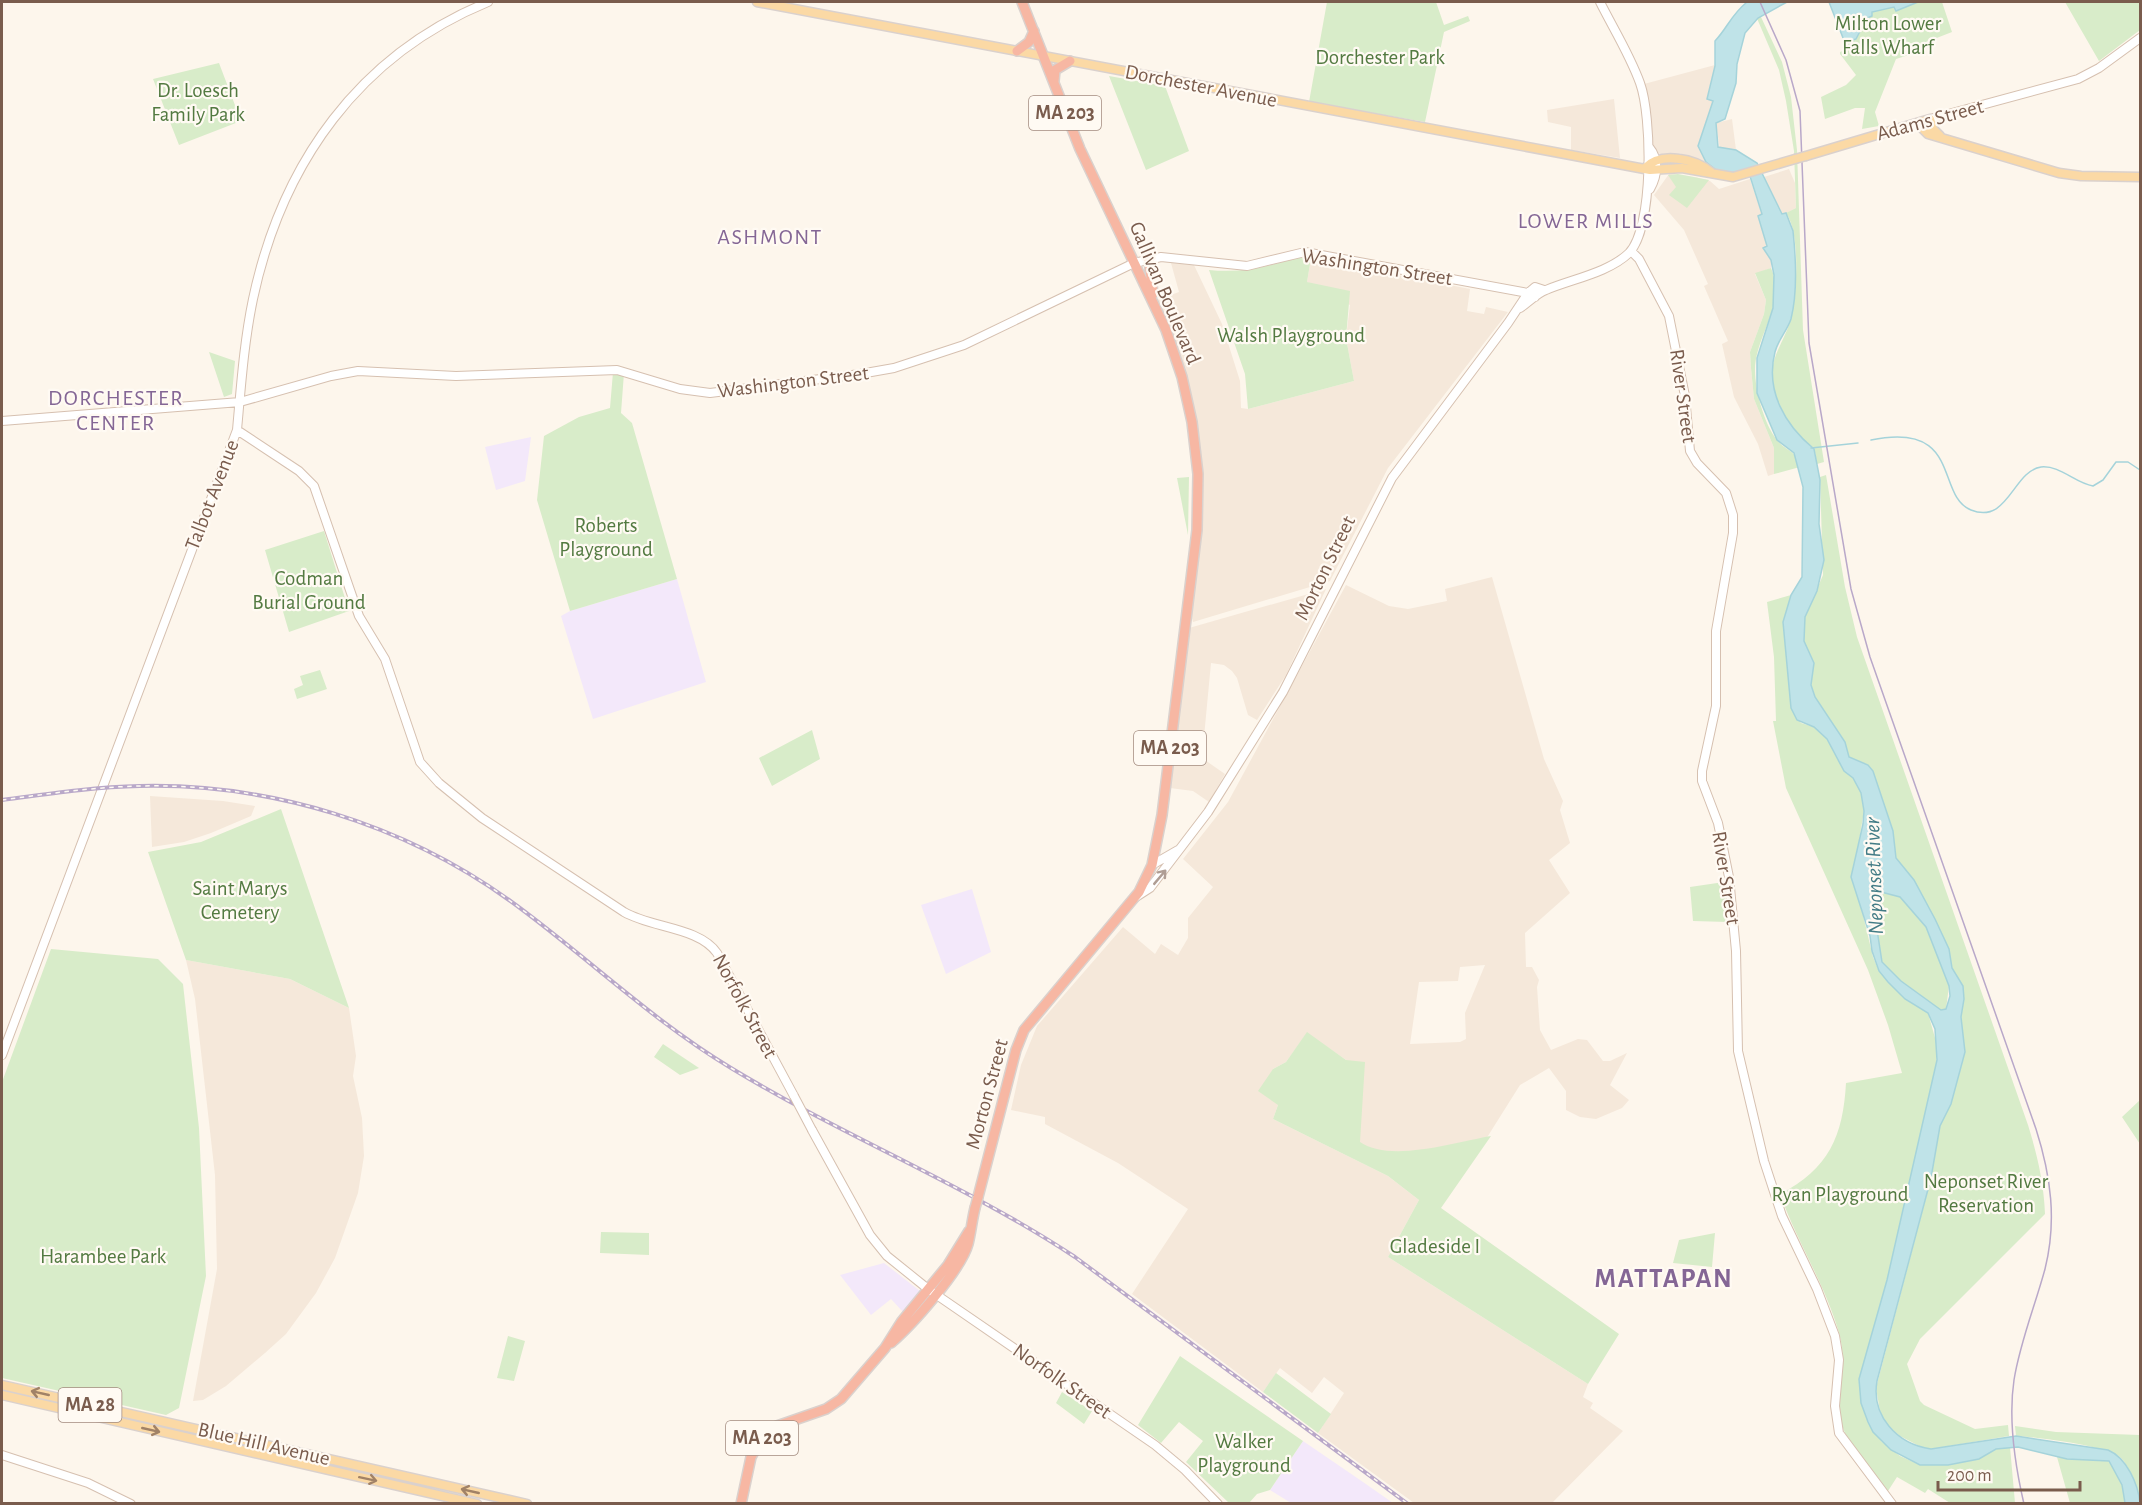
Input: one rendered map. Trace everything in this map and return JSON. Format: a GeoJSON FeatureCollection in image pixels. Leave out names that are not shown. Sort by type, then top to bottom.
{"type":"FeatureCollection","features":[{"type":"Feature","properties":{"kind":"highway","name":"Gallivan Boulevard"},"geometry":{"type":"LineString","coordinates":[[1023,2],[1088,168],[1155,305],[1174,351],[1187,399],[1196,454],[1198,497],[1196,539],[1162,815],[1152,865]]}},
{"type":"Feature","properties":{"kind":"highway"},"geometry":{"type":"LineString","coordinates":[[1017,51],[1029,42],[1034,31]]}},
{"type":"Feature","properties":{"kind":"highway"},"geometry":{"type":"LineString","coordinates":[[1055,86],[1055,70],[1070,61]]}},
{"type":"Feature","properties":{"kind":"highway"},"geometry":{"type":"LineString","coordinates":[[1149,260],[1155,305]]}},
{"type":"Feature","properties":{"kind":"highway","name":"Morton Street"},"geometry":{"type":"LineString","coordinates":[[741,1503],[751,1457],[764,1436],[780,1425],[836,1404],[932,1292],[969,1231],[1016,1050],[1024,1030],[1135,898],[1152,865]]}},
{"type":"Feature","properties":{"kind":"main road","name":"Talbot Avenue"},"geometry":{"type":"LineString","coordinates":[[2,1055],[237,430],[248,324],[267,251],[300,173],[324,132],[369,76],[405,46],[449,18],[488,2]]}},
{"type":"Feature","properties":{"kind":"main road","name":"Dorchester Avenue"},"geometry":{"type":"LineString","coordinates":[[757,2],[1514,146],[1651,166]]}},
{"type":"Feature","properties":{"kind":"main road"},"geometry":{"type":"LineString","coordinates":[[1600,2],[1640,84],[1651,166],[1649,190],[1631,250]]}},
{"type":"Feature","properties":{"kind":"main road","name":"Adams Street"},"geometry":{"type":"LineString","coordinates":[[1651,166],[1684,160],[1711,172],[1735,177],[1930,119],[2078,79],[2099,68],[2140,38]]}},
{"type":"Feature","properties":{"kind":"main road"},"geometry":{"type":"LineString","coordinates":[[1930,119],[1934,131],[1947,139]]}},
{"type":"Feature","properties":{"kind":"main road"},"geometry":{"type":"LineString","coordinates":[[1917,123],[1924,133],[2065,174],[2140,177]]}},
{"type":"Feature","properties":{"kind":"main road","name":"Washington Street"},"geometry":{"type":"LineString","coordinates":[[2,421],[240,402],[331,376],[370,371],[456,376],[617,370],[680,389],[710,393],[875,372],[964,345],[1134,263],[1149,260],[1173,258],[1247,266],[1305,252],[1532,295],[1535,287],[1544,290],[1612,264],[1631,250]]}},
{"type":"Feature","properties":{"kind":"main road","name":"River Street"},"geometry":{"type":"LineString","coordinates":[[1631,250],[1639,259],[1670,316],[1683,385],[1690,451],[1697,463],[1726,493],[1733,515],[1733,533],[1716,631],[1716,706],[1702,771],[1704,787],[1718,823],[1729,877],[1736,951],[1737,1039],[1742,1071],[1773,1192],[1822,1301],[1836,1342],[1839,1365],[1835,1406],[1839,1433],[1892,1503]]}},
{"type":"Feature","properties":{"kind":"main road","name":"Morton Street"},"geometry":{"type":"LineString","coordinates":[[1135,898],[1150,888],[1219,796],[1283,692],[1392,478],[1517,311],[1532,295]]}},
{"type":"Feature","properties":{"kind":"main road","name":"Norfolk Street"},"geometry":{"type":"LineString","coordinates":[[237,430],[299,471],[314,486],[358,616],[385,659],[411,742],[424,768],[482,818],[614,907],[639,920],[705,939],[717,952],[876,1246],[932,1292],[1155,1445],[1185,1470],[1218,1503]]}},
{"type":"Feature","properties":{"kind":"main road","name":"Morton Street"},"geometry":{"type":"LineString","coordinates":[[1152,865],[1179,849]]}},
{"type":"Feature","properties":{"kind":"main road","name":"Blue Hill Avenue"},"geometry":{"type":"LineString","coordinates":[[2,1384],[315,1455],[494,1500],[527,1503]]}},
{"type":"Feature","properties":{"kind":"main road","name":"Blue Hill Avenue"},"geometry":{"type":"LineString","coordinates":[[2,1395],[477,1503]]}},
{"type":"Feature","properties":{"kind":"main road"},"geometry":{"type":"LineString","coordinates":[[177,1436],[179,1425]]}},
{"type":"Feature","properties":{"kind":"main road"},"geometry":{"type":"LineString","coordinates":[[203,1442],[206,1431]]}},
{"type":"Feature","properties":{"kind":"main road"},"geometry":{"type":"LineString","coordinates":[[2,1455],[93,1485],[131,1503]]}},
{"type":"Feature","properties":{"kind":"main road"},"geometry":{"type":"LineString","coordinates":[[312,1466],[315,1455]]}},
{"type":"Feature","properties":{"kind":"shaded area"},"geometry":{"type":"Polygon","coordinates":[[[1715,65],[1707,98],[1713,101],[1698,146],[1706,162],[1679,153],[1660,154],[1654,151],[1644,84],[1715,65]]]}},
{"type":"Feature","properties":{"kind":"shaded area"},"geometry":{"type":"Polygon","coordinates":[[[1614,99],[1620,158],[1571,150],[1571,127],[1548,122],[1547,110],[1614,99]]]}},
{"type":"Feature","properties":{"kind":"shaded area"},"geometry":{"type":"Polygon","coordinates":[[[1732,119],[1736,150],[1720,150],[1716,123],[1732,119]]]}},
{"type":"Feature","properties":{"kind":"shaded area"},"geometry":{"type":"Polygon","coordinates":[[[1789,169],[1795,183],[1796,208],[1783,215],[1764,177],[1789,169]]]}},
{"type":"Feature","properties":{"kind":"shaded area"},"geometry":{"type":"Polygon","coordinates":[[[1669,174],[1710,181],[1719,189],[1750,179],[1762,215],[1758,216],[1767,247],[1763,248],[1771,260],[1771,268],[1755,274],[1766,300],[1764,314],[1750,352],[1754,399],[1774,448],[1774,474],[1768,476],[1758,444],[1734,397],[1722,344],[1728,341],[1704,286],[1708,284],[1684,230],[1654,195],[1669,174]]]}},
{"type":"Feature","properties":{"kind":"shaded area"},"geometry":{"type":"Polygon","coordinates":[[[1311,258],[1470,289],[1467,311],[1484,314],[1486,307],[1508,312],[1388,468],[1330,581],[1193,622],[1191,615],[1200,545],[1203,471],[1198,429],[1187,376],[1157,300],[1179,292],[1171,263],[1194,265],[1222,324],[1240,381],[1241,408],[1248,409],[1354,381],[1346,338],[1350,305],[1307,282],[1311,258]]]}},
{"type":"Feature","properties":{"kind":"shaded area"},"geometry":{"type":"Polygon","coordinates":[[[531,437],[525,481],[496,490],[485,447],[531,437]]]}},
{"type":"Feature","properties":{"kind":"shaded area"},"geometry":{"type":"Polygon","coordinates":[[[1492,577],[1544,759],[1563,801],[1560,810],[1570,843],[1549,860],[1570,893],[1525,933],[1526,967],[1532,967],[1539,980],[1537,987],[1540,1030],[1551,1050],[1578,1039],[1587,1040],[1603,1061],[1610,1061],[1627,1053],[1610,1085],[1629,1100],[1622,1108],[1596,1119],[1580,1117],[1566,1110],[1566,1091],[1549,1068],[1520,1085],[1481,1147],[1387,1173],[1319,1124],[1346,1060],[1307,1033],[1286,1062],[1273,1069],[1278,1105],[1273,1119],[1388,1176],[1419,1200],[1388,1257],[1588,1384],[1583,1397],[1593,1403],[1590,1408],[1623,1431],[1552,1503],[1414,1503],[1318,1433],[1344,1393],[1324,1377],[1312,1393],[1280,1368],[1263,1392],[1132,1294],[1188,1209],[1118,1163],[1045,1124],[1045,1117],[1011,1110],[1021,1065],[1037,1026],[1123,927],[1155,954],[1161,944],[1178,955],[1188,938],[1188,918],[1213,887],[1183,859],[1228,802],[1346,585],[1389,606],[1408,609],[1447,601],[1445,589],[1492,577]],[[1485,965],[1460,967],[1458,981],[1419,982],[1410,1044],[1460,1042],[1466,1039],[1465,1013],[1485,965]]]}},
{"type":"Feature","properties":{"kind":"shaded area"},"geometry":{"type":"Polygon","coordinates":[[[677,579],[706,682],[593,719],[561,616],[570,611],[677,579]]]}},
{"type":"Feature","properties":{"kind":"shaded area"},"geometry":{"type":"Polygon","coordinates":[[[1326,589],[1286,675],[1257,720],[1248,715],[1237,678],[1232,671],[1224,665],[1211,663],[1202,758],[1225,774],[1209,802],[1193,791],[1170,788],[1189,628],[1326,589]]]}},
{"type":"Feature","properties":{"kind":"shaded area"},"geometry":{"type":"Polygon","coordinates":[[[150,796],[223,801],[255,806],[251,816],[211,833],[184,842],[152,847],[150,796]]]}},
{"type":"Feature","properties":{"kind":"shaded area"},"geometry":{"type":"Polygon","coordinates":[[[972,889],[991,952],[946,974],[921,905],[972,889]]]}},
{"type":"Feature","properties":{"kind":"shaded area"},"geometry":{"type":"Polygon","coordinates":[[[186,960],[290,979],[349,1008],[356,1056],[353,1076],[362,1118],[364,1156],[358,1193],[335,1258],[316,1293],[286,1334],[265,1353],[226,1386],[203,1400],[193,1401],[217,1269],[215,1175],[195,999],[186,960]]]}},
{"type":"Feature","properties":{"kind":"shaded area"},"geometry":{"type":"Polygon","coordinates":[[[884,1263],[920,1291],[903,1312],[891,1299],[871,1315],[840,1275],[884,1263]]]}},
{"type":"Feature","properties":{"kind":"shaded area"},"geometry":{"type":"Polygon","coordinates":[[[1303,1441],[1393,1503],[1291,1503],[1270,1490],[1303,1441]]]}},
{"type":"Feature","properties":{"kind":"green space","name":"Dorchester Park"},"geometry":{"type":"Polygon","coordinates":[[[1327,2],[1436,2],[1444,25],[1468,16],[1470,21],[1444,32],[1425,122],[1309,102],[1327,2]]]}},
{"type":"Feature","properties":{"kind":"green space"},"geometry":{"type":"Polygon","coordinates":[[[1750,2],[1754,2],[1782,62],[1791,97],[1797,150],[1803,330],[1824,462],[1817,464],[1815,452],[1801,440],[1785,417],[1776,398],[1772,381],[1773,363],[1790,322],[1794,298],[1796,250],[1791,222],[1786,213],[1796,208],[1794,151],[1779,70],[1750,2]]]}},
{"type":"Feature","properties":{"kind":"green space","name":"Milton Lower Falls Wharf"},"geometry":{"type":"Polygon","coordinates":[[[1829,2],[1942,2],[1952,32],[1911,48],[1912,54],[1896,59],[1875,112],[1879,126],[1862,129],[1865,108],[1855,108],[1825,119],[1821,97],[1846,85],[1856,75],[1840,54],[1847,49],[1829,2]]]}},
{"type":"Feature","properties":{"kind":"green space"},"geometry":{"type":"Polygon","coordinates":[[[2065,2],[2140,2],[2140,30],[2099,61],[2065,2]]]}},
{"type":"Feature","properties":{"kind":"green space","name":"Dr. Loesch Family Park"},"geometry":{"type":"Polygon","coordinates":[[[219,63],[241,121],[179,145],[153,79],[219,63]]]}},
{"type":"Feature","properties":{"kind":"green space"},"geometry":{"type":"Polygon","coordinates":[[[1109,76],[1165,86],[1189,151],[1146,170],[1109,76]]]}},
{"type":"Feature","properties":{"kind":"green space"},"geometry":{"type":"Polygon","coordinates":[[[1678,174],[1709,180],[1687,208],[1669,195],[1676,187],[1668,175],[1678,174]]]}},
{"type":"Feature","properties":{"kind":"green space","name":"Walsh Playground"},"geometry":{"type":"Polygon","coordinates":[[[1294,258],[1311,258],[1307,282],[1350,291],[1346,338],[1354,381],[1248,409],[1245,374],[1209,270],[1252,269],[1294,258]]]}},
{"type":"Feature","properties":{"kind":"green space"},"geometry":{"type":"Polygon","coordinates":[[[1771,268],[1775,281],[1775,294],[1773,307],[1756,357],[1757,387],[1764,416],[1772,433],[1780,444],[1796,456],[1800,467],[1774,474],[1774,448],[1754,399],[1750,352],[1764,314],[1766,300],[1755,273],[1771,268]]]}},
{"type":"Feature","properties":{"kind":"green space"},"geometry":{"type":"Polygon","coordinates":[[[209,352],[235,361],[232,394],[224,397],[209,352]]]}},
{"type":"Feature","properties":{"kind":"green space","name":"Roberts Playground"},"geometry":{"type":"Polygon","coordinates":[[[613,372],[624,373],[621,413],[632,423],[677,579],[570,611],[537,500],[544,436],[579,417],[610,408],[613,372]]]}},
{"type":"Feature","properties":{"kind":"green space","name":"Neponset River Reservation"},"geometry":{"type":"Polygon","coordinates":[[[1826,475],[1845,587],[1857,637],[2028,1125],[2043,1191],[2045,1214],[1920,1339],[1907,1364],[1920,1401],[1924,1405],[1975,1429],[2008,1425],[2009,1436],[1931,1449],[1923,1448],[1900,1436],[1885,1423],[1880,1411],[1876,1388],[1931,1178],[1940,1126],[1951,1104],[1965,1052],[1961,1017],[1964,999],[1963,986],[1952,968],[1949,949],[1914,880],[1896,858],[1893,831],[1873,771],[1868,765],[1849,757],[1845,742],[1815,697],[1811,685],[1814,663],[1804,642],[1805,617],[1823,575],[1820,477],[1826,475]]]}},
{"type":"Feature","properties":{"kind":"green space"},"geometry":{"type":"Polygon","coordinates":[[[1189,477],[1188,535],[1177,478],[1189,477]]]}},
{"type":"Feature","properties":{"kind":"green space","name":"Codman Burial Ground"},"geometry":{"type":"Polygon","coordinates":[[[324,531],[349,611],[289,632],[265,550],[324,531]]]}},
{"type":"Feature","properties":{"kind":"green space","name":"Neponset River Reservation"},"geometry":{"type":"Polygon","coordinates":[[[1791,595],[1783,622],[1791,708],[1801,723],[1814,727],[1827,739],[1842,767],[1853,778],[1861,793],[1864,811],[1856,859],[1858,894],[1873,957],[1879,971],[1888,982],[1905,999],[1928,1013],[1937,1045],[1936,1068],[1887,1280],[1859,1379],[1881,1441],[1900,1456],[1920,1465],[1948,1465],[1979,1459],[1996,1449],[2010,1447],[2015,1503],[1950,1503],[1928,1489],[1925,1493],[1897,1477],[1888,1491],[1857,1453],[1846,1437],[1841,1417],[1843,1358],[1839,1333],[1826,1297],[1780,1194],[1811,1174],[1830,1149],[1841,1119],[1846,1083],[1902,1073],[1868,970],[1786,788],[1773,721],[1776,721],[1774,657],[1767,602],[1791,595]]]}},
{"type":"Feature","properties":{"kind":"green space"},"geometry":{"type":"Polygon","coordinates":[[[320,670],[327,689],[297,699],[294,689],[303,685],[300,676],[320,670]]]}},
{"type":"Feature","properties":{"kind":"green space"},"geometry":{"type":"Polygon","coordinates":[[[812,730],[820,759],[772,786],[759,758],[812,730]]]}},
{"type":"Feature","properties":{"kind":"green space","name":"Saint Marys Cemetery"},"geometry":{"type":"Polygon","coordinates":[[[281,809],[349,1008],[290,979],[186,960],[148,852],[201,842],[281,809]]]}},
{"type":"Feature","properties":{"kind":"green space"},"geometry":{"type":"Polygon","coordinates":[[[1724,882],[1728,922],[1693,921],[1690,887],[1724,882]]]}},
{"type":"Feature","properties":{"kind":"green space"},"geometry":{"type":"Polygon","coordinates":[[[1881,892],[1900,897],[1926,927],[1949,986],[1946,1009],[1941,1010],[1901,981],[1882,962],[1876,923],[1881,892]]]}},
{"type":"Feature","properties":{"kind":"green space","name":"Harambee Park"},"geometry":{"type":"Polygon","coordinates":[[[51,949],[158,959],[183,984],[199,1128],[206,1276],[179,1408],[166,1415],[2,1378],[2,1082],[51,949]]]}},
{"type":"Feature","properties":{"kind":"green space","name":"Gladeside I"},"geometry":{"type":"Polygon","coordinates":[[[1307,1032],[1346,1060],[1365,1062],[1360,1142],[1388,1151],[1405,1151],[1491,1136],[1441,1208],[1619,1334],[1588,1384],[1388,1257],[1419,1200],[1388,1176],[1273,1119],[1278,1105],[1258,1091],[1273,1069],[1286,1062],[1307,1032]]]}},
{"type":"Feature","properties":{"kind":"green space"},"geometry":{"type":"Polygon","coordinates":[[[663,1044],[699,1068],[680,1075],[654,1057],[663,1044]]]}},
{"type":"Feature","properties":{"kind":"green space"},"geometry":{"type":"Polygon","coordinates":[[[2140,1100],[2140,1144],[2122,1117],[2140,1100]]]}},
{"type":"Feature","properties":{"kind":"green space"},"geometry":{"type":"Polygon","coordinates":[[[601,1232],[649,1233],[649,1255],[600,1253],[601,1232]]]}},
{"type":"Feature","properties":{"kind":"green space"},"geometry":{"type":"Polygon","coordinates":[[[1715,1233],[1712,1267],[1673,1263],[1679,1240],[1715,1233]]]}},
{"type":"Feature","properties":{"kind":"green space"},"geometry":{"type":"Polygon","coordinates":[[[508,1336],[525,1341],[514,1381],[497,1378],[508,1336]]]}},
{"type":"Feature","properties":{"kind":"green space","name":"Walker Playground"},"geometry":{"type":"Polygon","coordinates":[[[1180,1356],[1303,1441],[1270,1490],[1257,1494],[1249,1503],[1229,1503],[1186,1462],[1203,1441],[1179,1422],[1161,1443],[1138,1425],[1180,1356]]]}},
{"type":"Feature","properties":{"kind":"green space"},"geometry":{"type":"Polygon","coordinates":[[[1276,1373],[1331,1414],[1318,1433],[1263,1392],[1276,1373]]]}},
{"type":"Feature","properties":{"kind":"green space"},"geometry":{"type":"Polygon","coordinates":[[[1062,1392],[1092,1411],[1084,1424],[1056,1403],[1062,1392]]]}},
{"type":"Feature","properties":{"kind":"green space"},"geometry":{"type":"Polygon","coordinates":[[[2015,1426],[2056,1432],[2140,1435],[2140,1495],[2127,1466],[2121,1458],[2114,1454],[2072,1443],[2016,1436],[2015,1426]]]}},
{"type":"Feature","properties":{"kind":"green space"},"geometry":{"type":"Polygon","coordinates":[[[2057,1457],[2109,1461],[2122,1485],[2125,1503],[2070,1503],[2057,1457]]]}},
{"type":"Feature","properties":{"kind":"water","name":"Neponset River"},"geometry":{"type":"Polygon","coordinates":[[[1747,2],[1787,2],[1758,18],[1745,33],[1737,64],[1736,83],[1725,119],[1716,123],[1718,147],[1736,150],[1757,163],[1782,214],[1786,213],[1793,231],[1795,297],[1791,319],[1775,352],[1773,380],[1775,394],[1786,418],[1814,449],[1820,480],[1819,524],[1824,560],[1817,591],[1805,617],[1804,641],[1814,663],[1811,685],[1815,697],[1845,742],[1849,757],[1868,765],[1873,771],[1893,831],[1896,858],[1914,880],[1935,919],[1949,949],[1952,968],[1963,986],[1964,999],[1961,1017],[1965,1052],[1951,1104],[1940,1126],[1931,1178],[1877,1381],[1878,1406],[1882,1417],[1897,1435],[1931,1449],[2016,1436],[2108,1450],[2126,1465],[2137,1488],[2140,1503],[2125,1503],[2122,1485],[2109,1461],[2067,1459],[2018,1447],[1996,1449],[1979,1459],[1948,1465],[1920,1465],[1891,1450],[1873,1432],[1861,1403],[1859,1379],[1887,1280],[1937,1060],[1935,1029],[1928,1013],[1905,999],[1879,971],[1872,951],[1870,936],[1851,877],[1863,824],[1864,811],[1861,793],[1853,778],[1844,771],[1827,739],[1814,727],[1797,720],[1791,708],[1783,622],[1791,595],[1802,577],[1803,487],[1794,453],[1777,440],[1757,393],[1757,358],[1773,308],[1774,275],[1771,260],[1763,248],[1767,246],[1758,216],[1762,214],[1749,173],[1725,177],[1706,162],[1698,146],[1713,101],[1707,99],[1715,66],[1715,41],[1747,2]],[[1881,892],[1876,923],[1882,962],[1901,981],[1941,1010],[1946,1009],[1950,996],[1949,986],[1926,927],[1900,897],[1881,892]]]}},
{"type":"Feature","properties":{"kind":"water"},"geometry":{"type":"Polygon","coordinates":[[[1829,2],[1918,2],[1896,11],[1894,7],[1872,12],[1872,16],[1867,18],[1856,39],[1845,43],[1829,2]]]}},
{"type":"Feature","properties":{"kind":"waterway"},"geometry":{"type":"LineString","coordinates":[[1871,440],[1900,437],[1920,441],[1934,450],[1960,502],[1971,510],[1983,513],[1994,510],[2002,504],[2023,478],[2031,471],[2041,467],[2061,471],[2093,486],[2103,480],[2116,462],[2128,462],[2140,470]]}},
{"type":"Feature","properties":{"kind":"waterway"},"geometry":{"type":"LineString","coordinates":[[1811,448],[1858,443]]}},
{"type":"Feature","properties":{"kind":"tram line"},"geometry":{"type":"LineString","coordinates":[[1760,2],[1786,60],[1800,111],[1809,343],[1851,589],[1870,657],[2036,1129],[2049,1181],[2051,1199],[2049,1251],[2020,1352],[2012,1395],[2013,1442],[2024,1504]]}},
{"type":"Feature","properties":{"kind":"railway"},"geometry":{"type":"LineString","coordinates":[[2,800],[88,789],[140,786],[189,787],[238,792],[334,813],[425,850],[468,873],[509,900],[645,1008],[731,1068],[773,1093],[948,1183],[1034,1231],[1075,1257],[1408,1504]]}},
{"type":"Feature","properties":{"kind":"district","name":"LOWER MILLS"},"geometry":{"type":"Point","coordinates":[1586,221]}},
{"type":"Feature","properties":{"kind":"district","name":"ASHMONT"},"geometry":{"type":"Point","coordinates":[770,237]}},
{"type":"Feature","properties":{"kind":"district","name":"DORCHESTER CENTER"},"geometry":{"type":"Point","coordinates":[116,410]}},
{"type":"Feature","properties":{"kind":"district","name":"MATTAPAN"},"geometry":{"type":"Point","coordinates":[1664,1278]}},
{"type":"Feature","properties":{"kind":"park label","name":"Ryan Playground"},"geometry":{"type":"Point","coordinates":[1840,1194]}}]}
